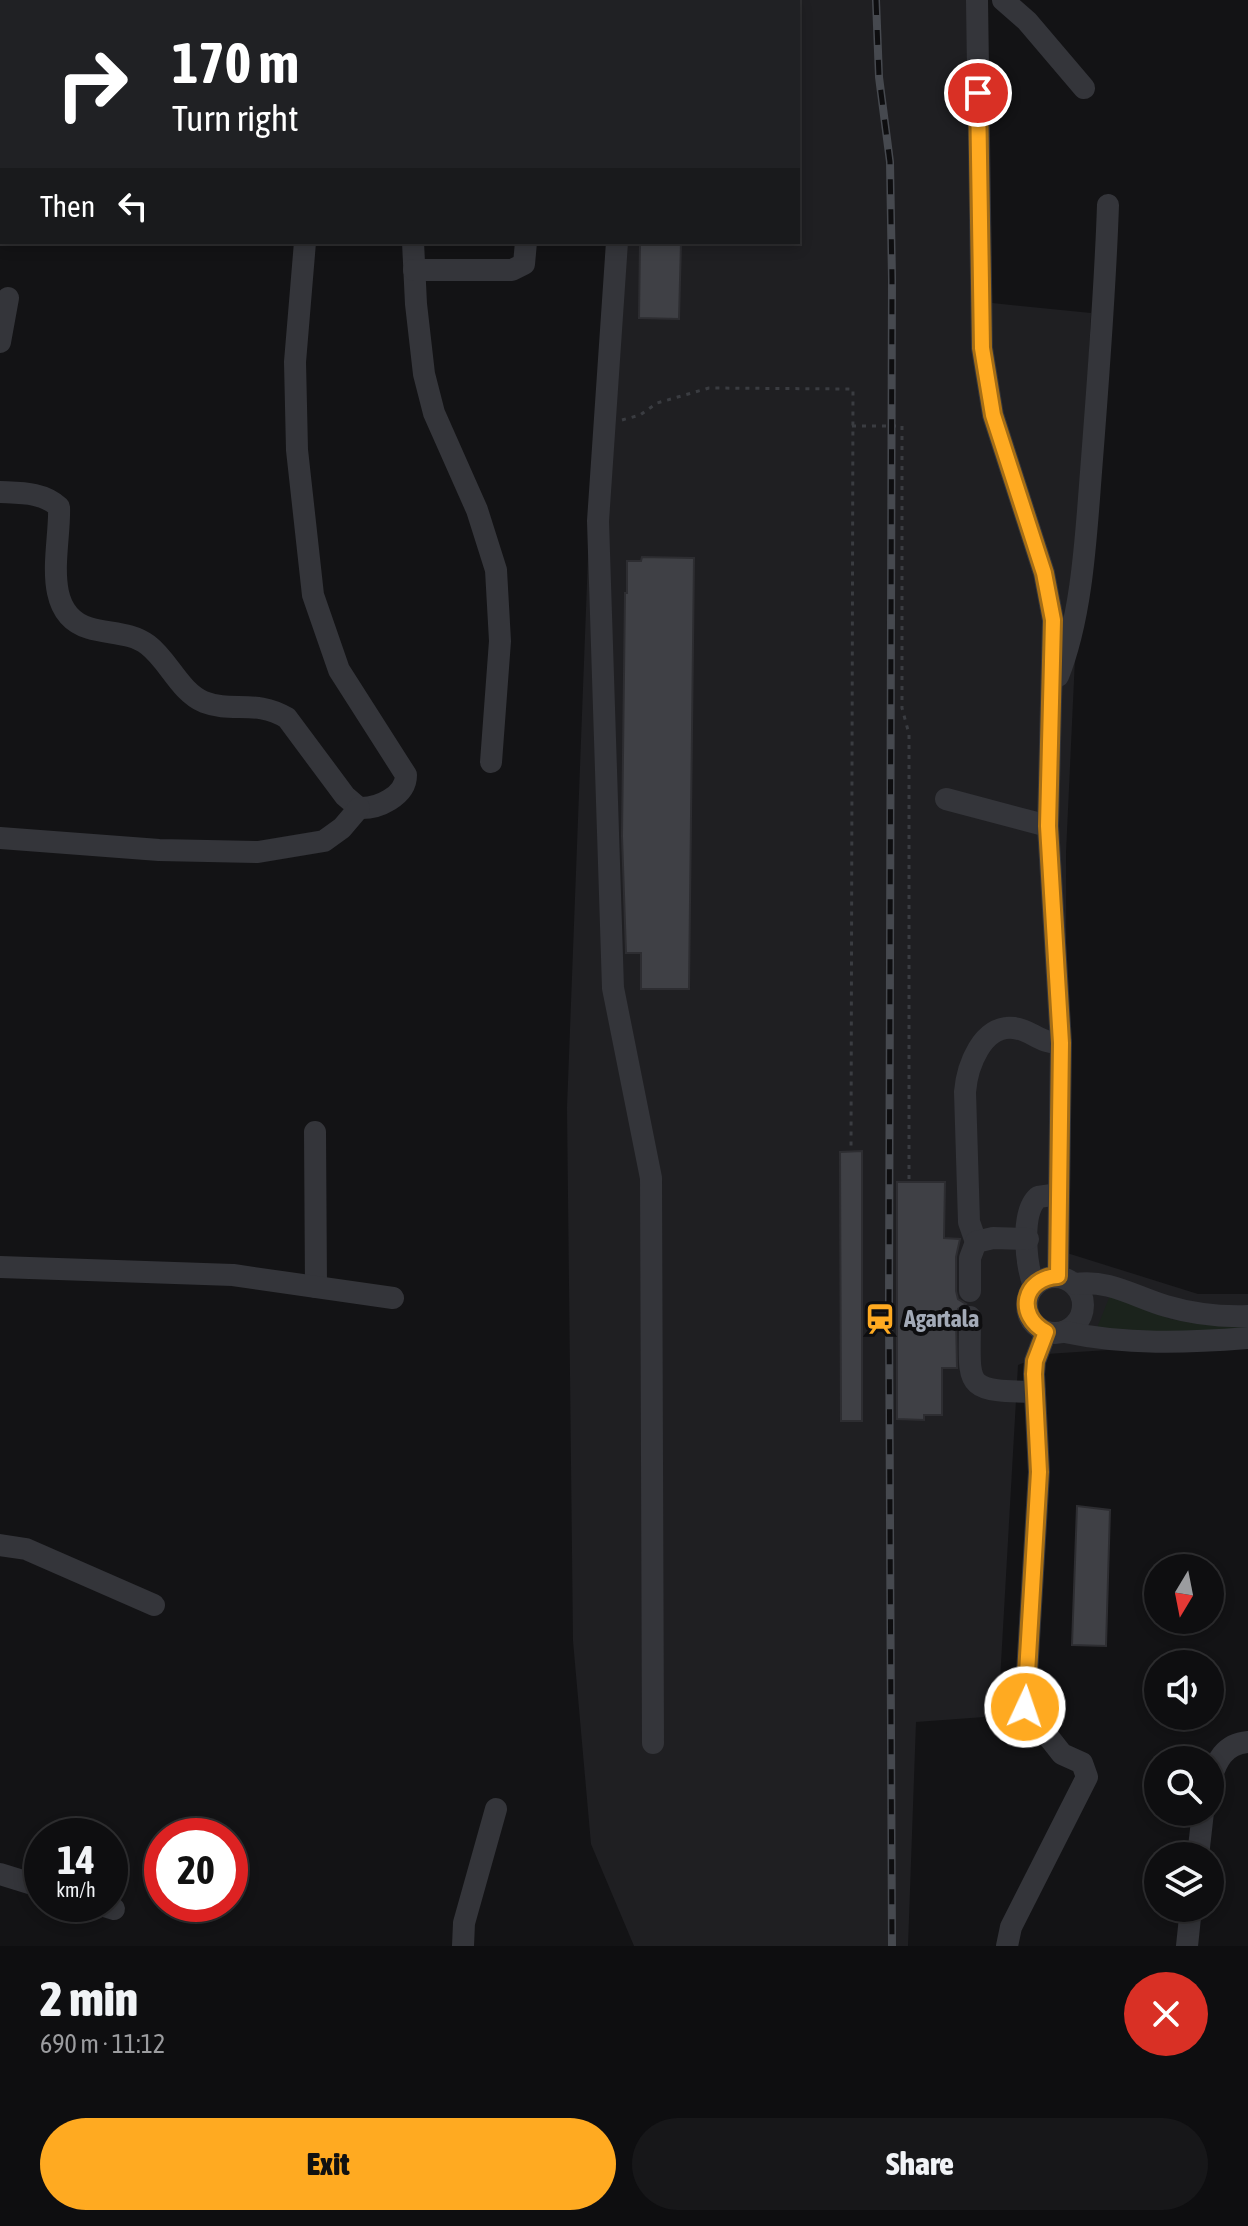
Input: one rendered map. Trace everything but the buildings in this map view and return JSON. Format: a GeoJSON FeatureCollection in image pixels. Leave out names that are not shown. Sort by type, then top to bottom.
{"type":"FeatureCollection","features":[{"type":"Feature","properties":{"kind":"street"},"geometry":{"type":"LineString","coordinates":[[977,0],[982,348],[993,415],[1044,573],[1053,620],[1048,826],[1061,1043],[1059,1194],[1067,1280],[1081,1292],[1083,1311],[1080,1320],[1055,1332],[1035,1361],[1039,1472],[1025,1707],[1062,1754],[1082,1763],[1087,1777],[1011,1927],[1007,1946]]}},
{"type":"Feature","properties":{"kind":"street"},"geometry":{"type":"LineString","coordinates":[[1003,0],[1027,21],[1084,88]]}},
{"type":"Feature","properties":{"kind":"street"},"geometry":{"type":"LineString","coordinates":[[1052,690],[1071,635],[1087,532],[1104,314],[1108,205]]}},
{"type":"Feature","properties":{"kind":"street"},"geometry":{"type":"LineString","coordinates":[[0,492],[40,496],[50,499],[59,507],[54,581],[66,611],[79,624],[137,637],[150,646],[190,693],[202,701],[219,706],[253,705],[275,710],[287,718],[345,796],[359,808],[372,808],[397,794],[406,779],[339,670],[313,595],[297,450],[295,362],[305,244]]}},
{"type":"Feature","properties":{"kind":"street"},"geometry":{"type":"LineString","coordinates":[[413,244],[424,374],[434,413],[477,510],[496,570],[500,641],[491,762]]}},
{"type":"Feature","properties":{"kind":"street"},"geometry":{"type":"LineString","coordinates":[[414,270],[512,270],[524,264],[526,244]]}},
{"type":"Feature","properties":{"kind":"street"},"geometry":{"type":"LineString","coordinates":[[617,244],[598,521],[613,988],[651,1178],[653,1743]]}},
{"type":"Feature","properties":{"kind":"street"},"geometry":{"type":"LineString","coordinates":[[0,342],[8,298]]}},
{"type":"Feature","properties":{"kind":"street"},"geometry":{"type":"LineString","coordinates":[[946,799],[1048,826]]}},
{"type":"Feature","properties":{"kind":"street"},"geometry":{"type":"LineString","coordinates":[[0,838],[159,850],[258,852],[324,841],[342,828],[359,808]]}},
{"type":"Feature","properties":{"kind":"street"},"geometry":{"type":"LineString","coordinates":[[970,1291],[970,1258],[976,1242],[969,1222],[966,1078],[975,1054],[988,1038],[1004,1028],[1023,1030],[1041,1041],[1061,1043]]}},
{"type":"Feature","properties":{"kind":"street"},"geometry":{"type":"LineString","coordinates":[[315,1132],[316,1287]]}},
{"type":"Feature","properties":{"kind":"street"},"geometry":{"type":"LineString","coordinates":[[1034,1286],[1028,1264],[1027,1222],[1032,1203],[1046,1194],[1059,1194]]}},
{"type":"Feature","properties":{"kind":"street"},"geometry":{"type":"LineString","coordinates":[[976,1242],[993,1238],[1028,1239]]}},
{"type":"Feature","properties":{"kind":"street"},"geometry":{"type":"LineString","coordinates":[[0,1267],[233,1275],[393,1298]]}},
{"type":"Feature","properties":{"kind":"street"},"geometry":{"type":"LineString","coordinates":[[1248,1316],[1187,1312],[1113,1286],[1067,1280],[1041,1280],[1034,1286],[1026,1302],[1031,1320],[1055,1332],[1149,1342],[1248,1338]]}},
{"type":"Feature","properties":{"kind":"street"},"geometry":{"type":"LineString","coordinates":[[970,1317],[970,1369],[979,1386],[996,1391],[1035,1392]]}},
{"type":"Feature","properties":{"kind":"street"},"geometry":{"type":"LineString","coordinates":[[0,1545],[26,1549],[154,1605]]}},
{"type":"Feature","properties":{"kind":"street"},"geometry":{"type":"LineString","coordinates":[[1224,1752],[1235,1744],[1248,1742]]}},
{"type":"Feature","properties":{"kind":"street"},"geometry":{"type":"LineString","coordinates":[[463,1946],[464,1923],[496,1809]]}},
{"type":"Feature","properties":{"kind":"street"},"geometry":{"type":"LineString","coordinates":[[0,1874],[24,1881]]}},
{"type":"Feature","properties":{"kind":"street"},"geometry":{"type":"LineString","coordinates":[[1187,1946],[1190,1922]]}},
{"type":"Feature","properties":{"kind":"path"},"geometry":{"type":"LineString","coordinates":[[604,430],[618,421],[640,415],[657,403],[709,388],[853,389],[851,1151]]}},
{"type":"Feature","properties":{"kind":"path"},"geometry":{"type":"LineString","coordinates":[[852,426],[902,426],[902,708],[909,734],[909,1182]]}},
{"type":"Feature","properties":{"kind":"shaded area"},"geometry":{"type":"Polygon","coordinates":[[[800,0],[986,0],[992,303],[1091,313],[1066,853],[1067,1253],[1198,1294],[1248,1294],[1248,1341],[1046,1354],[1018,1365],[998,1716],[916,1722],[908,1946],[634,1946],[591,1844],[573,1641],[567,1108],[591,478],[620,244],[800,244],[800,0]]]}},
{"type":"Feature","properties":{"kind":"shaded area"},"geometry":{"type":"Polygon","coordinates":[[[1111,1293],[1170,1319],[1200,1324],[1248,1323],[1248,1330],[1164,1332],[1097,1328],[1111,1293]]]}},
{"type":"Feature","properties":{"kind":"railway"},"geometry":{"type":"LineString","coordinates":[[876,0],[879,77],[890,162],[892,279],[889,1305],[892,1946]]}},
{"type":"Feature","properties":{"kind":"place","name":"Agartala"},"geometry":{"type":"Point","coordinates":[880,1319]}},
{"type":"Feature","properties":{"kind":"route"},"geometry":{"type":"LineString","coordinates":[[978,93],[982,348],[993,415],[1044,573],[1053,620],[1048,826],[1061,1043],[1058,1276],[1041,1280],[1029,1293],[1026,1302],[1031,1320],[1046,1332],[1035,1361],[1034,1374],[1039,1472],[1025,1707]]}}]}
